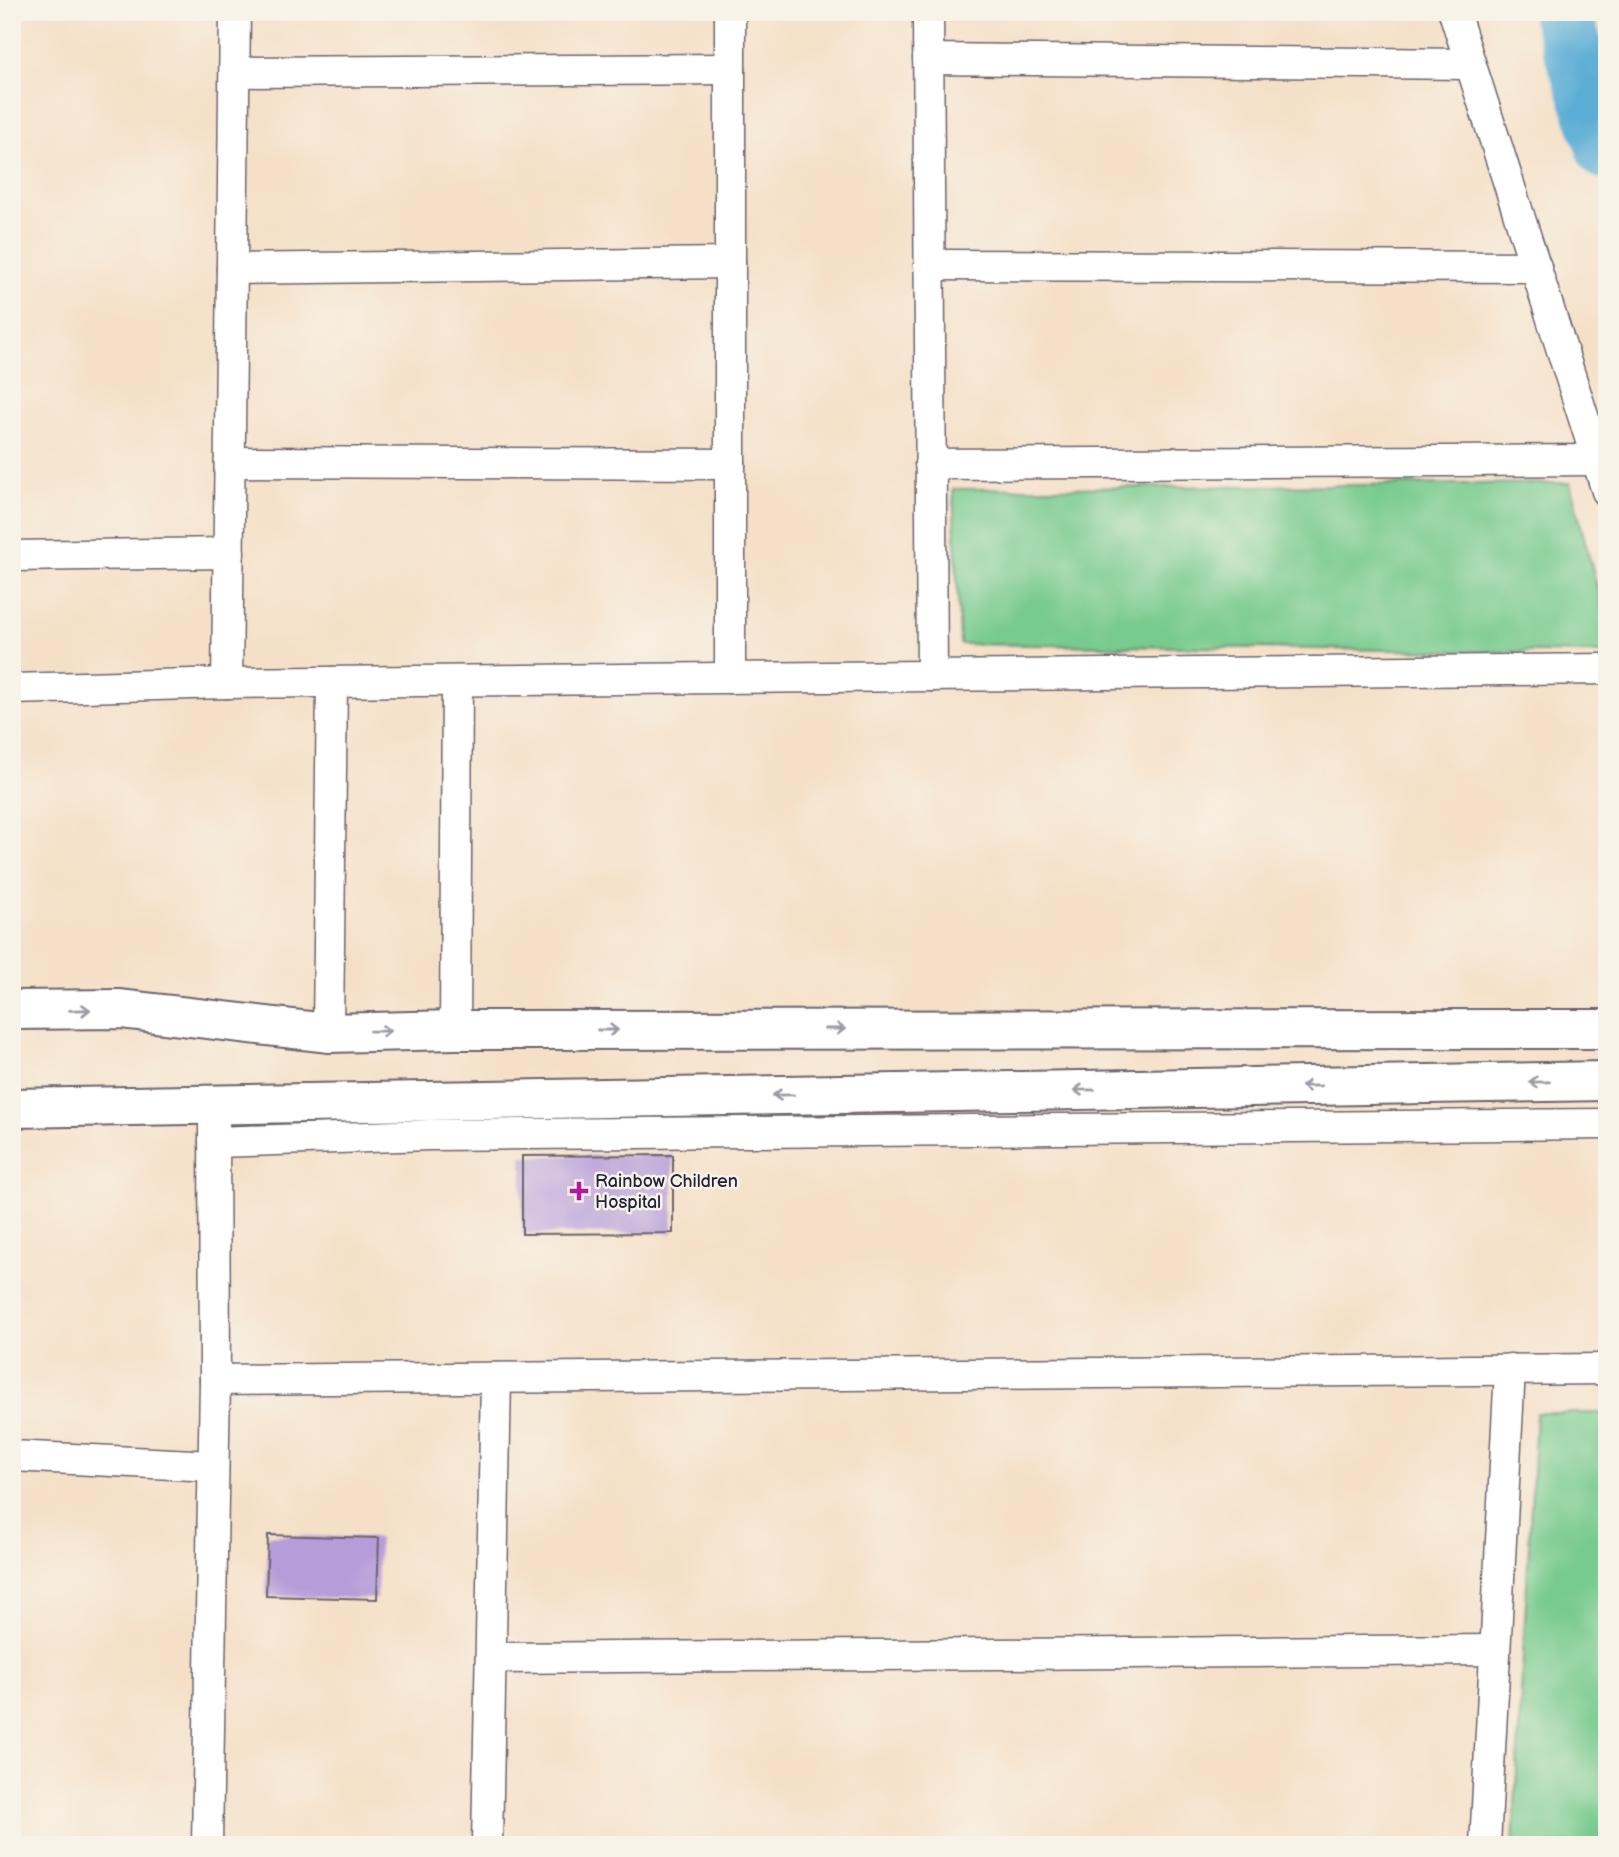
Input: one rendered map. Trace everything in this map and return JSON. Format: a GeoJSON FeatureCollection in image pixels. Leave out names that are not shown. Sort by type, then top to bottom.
{"type":"FeatureCollection","features":[{"type":"Feature","properties":{"kind":"street"},"geometry":{"type":"LineString","coordinates":[[227,683],[236,12]]}},
{"type":"Feature","properties":{"kind":"street"},"geometry":{"type":"LineString","coordinates":[[730,12],[730,678]]}},
{"type":"Feature","properties":{"kind":"street"},"geometry":{"type":"LineString","coordinates":[[928,12],[932,676]]}},
{"type":"Feature","properties":{"kind":"street"},"geometry":{"type":"LineString","coordinates":[[1454,12],[1607,491]]}},
{"type":"Feature","properties":{"kind":"street"},"geometry":{"type":"LineString","coordinates":[[928,60],[1470,64]]}},
{"type":"Feature","properties":{"kind":"street"},"geometry":{"type":"LineString","coordinates":[[235,72],[730,69]]}},
{"type":"Feature","properties":{"kind":"street"},"geometry":{"type":"LineString","coordinates":[[232,269],[730,263]]}},
{"type":"Feature","properties":{"kind":"street"},"geometry":{"type":"LineString","coordinates":[[929,265],[1536,267]]}},
{"type":"Feature","properties":{"kind":"street"},"geometry":{"type":"LineString","coordinates":[[930,464],[1597,460]]}},
{"type":"Feature","properties":{"kind":"street"},"geometry":{"type":"LineString","coordinates":[[230,462],[730,464]]}},
{"type":"Feature","properties":{"kind":"street"},"geometry":{"type":"LineString","coordinates":[[12,556],[229,553]]}},
{"type":"Feature","properties":{"kind":"street"},"geometry":{"type":"LineString","coordinates":[[12,689],[227,683],[1607,669]]}},
{"type":"Feature","properties":{"kind":"street"},"geometry":{"type":"LineString","coordinates":[[455,1030],[457,681]]}},
{"type":"Feature","properties":{"kind":"street"},"geometry":{"type":"LineString","coordinates":[[328,1033],[332,682]]}},
{"type":"Feature","properties":{"kind":"street"},"geometry":{"type":"LineString","coordinates":[[12,1010],[120,1009],[328,1033],[455,1030],[1607,1029]]}},
{"type":"Feature","properties":{"kind":"street"},"geometry":{"type":"LineString","coordinates":[[12,1108],[1607,1081]]}},
{"type":"Feature","properties":{"kind":"street"},"geometry":{"type":"LineString","coordinates":[[207,1845],[215,1380],[214,1104]]}},
{"type":"Feature","properties":{"kind":"street"},"geometry":{"type":"LineString","coordinates":[[214,1142],[430,1135],[1607,1124]]}},
{"type":"Feature","properties":{"kind":"street"},"geometry":{"type":"LineString","coordinates":[[1485,1845],[1510,1369]]}},
{"type":"Feature","properties":{"kind":"street"},"geometry":{"type":"LineString","coordinates":[[215,1380],[1607,1369]]}},
{"type":"Feature","properties":{"kind":"street"},"geometry":{"type":"LineString","coordinates":[[487,1845],[496,1378]]}},
{"type":"Feature","properties":{"kind":"street"},"geometry":{"type":"LineString","coordinates":[[12,1456],[213,1466]]}},
{"type":"Feature","properties":{"kind":"street"},"geometry":{"type":"LineString","coordinates":[[491,1658],[1495,1650]]}},
{"type":"Feature","properties":{"kind":"green space"},"geometry":{"type":"Polygon","coordinates":[[[1570,483],[1607,626],[1607,653],[960,644],[953,489],[1570,483]]]}},
{"type":"Feature","properties":{"kind":"green space"},"geometry":{"type":"Polygon","coordinates":[[[1536,1413],[1607,1413],[1607,1845],[1513,1845],[1536,1413]]]}},
{"type":"Feature","properties":{"kind":"building"},"geometry":{"type":"Polygon","coordinates":[[[673,1155],[673,1233],[522,1234],[522,1156],[673,1155]]]}},
{"type":"Feature","properties":{"kind":"building"},"geometry":{"type":"Polygon","coordinates":[[[268,1535],[379,1538],[377,1599],[266,1596],[268,1535]]]}},
{"type":"Feature","properties":{"kind":"waterway"},"geometry":{"type":"LineString","coordinates":[[1561,12],[1607,150]]}},
{"type":"Feature","properties":{"kind":"place","name":"Rainbow Children Hospital"},"geometry":{"type":"Point","coordinates":[579,1191]}}]}
